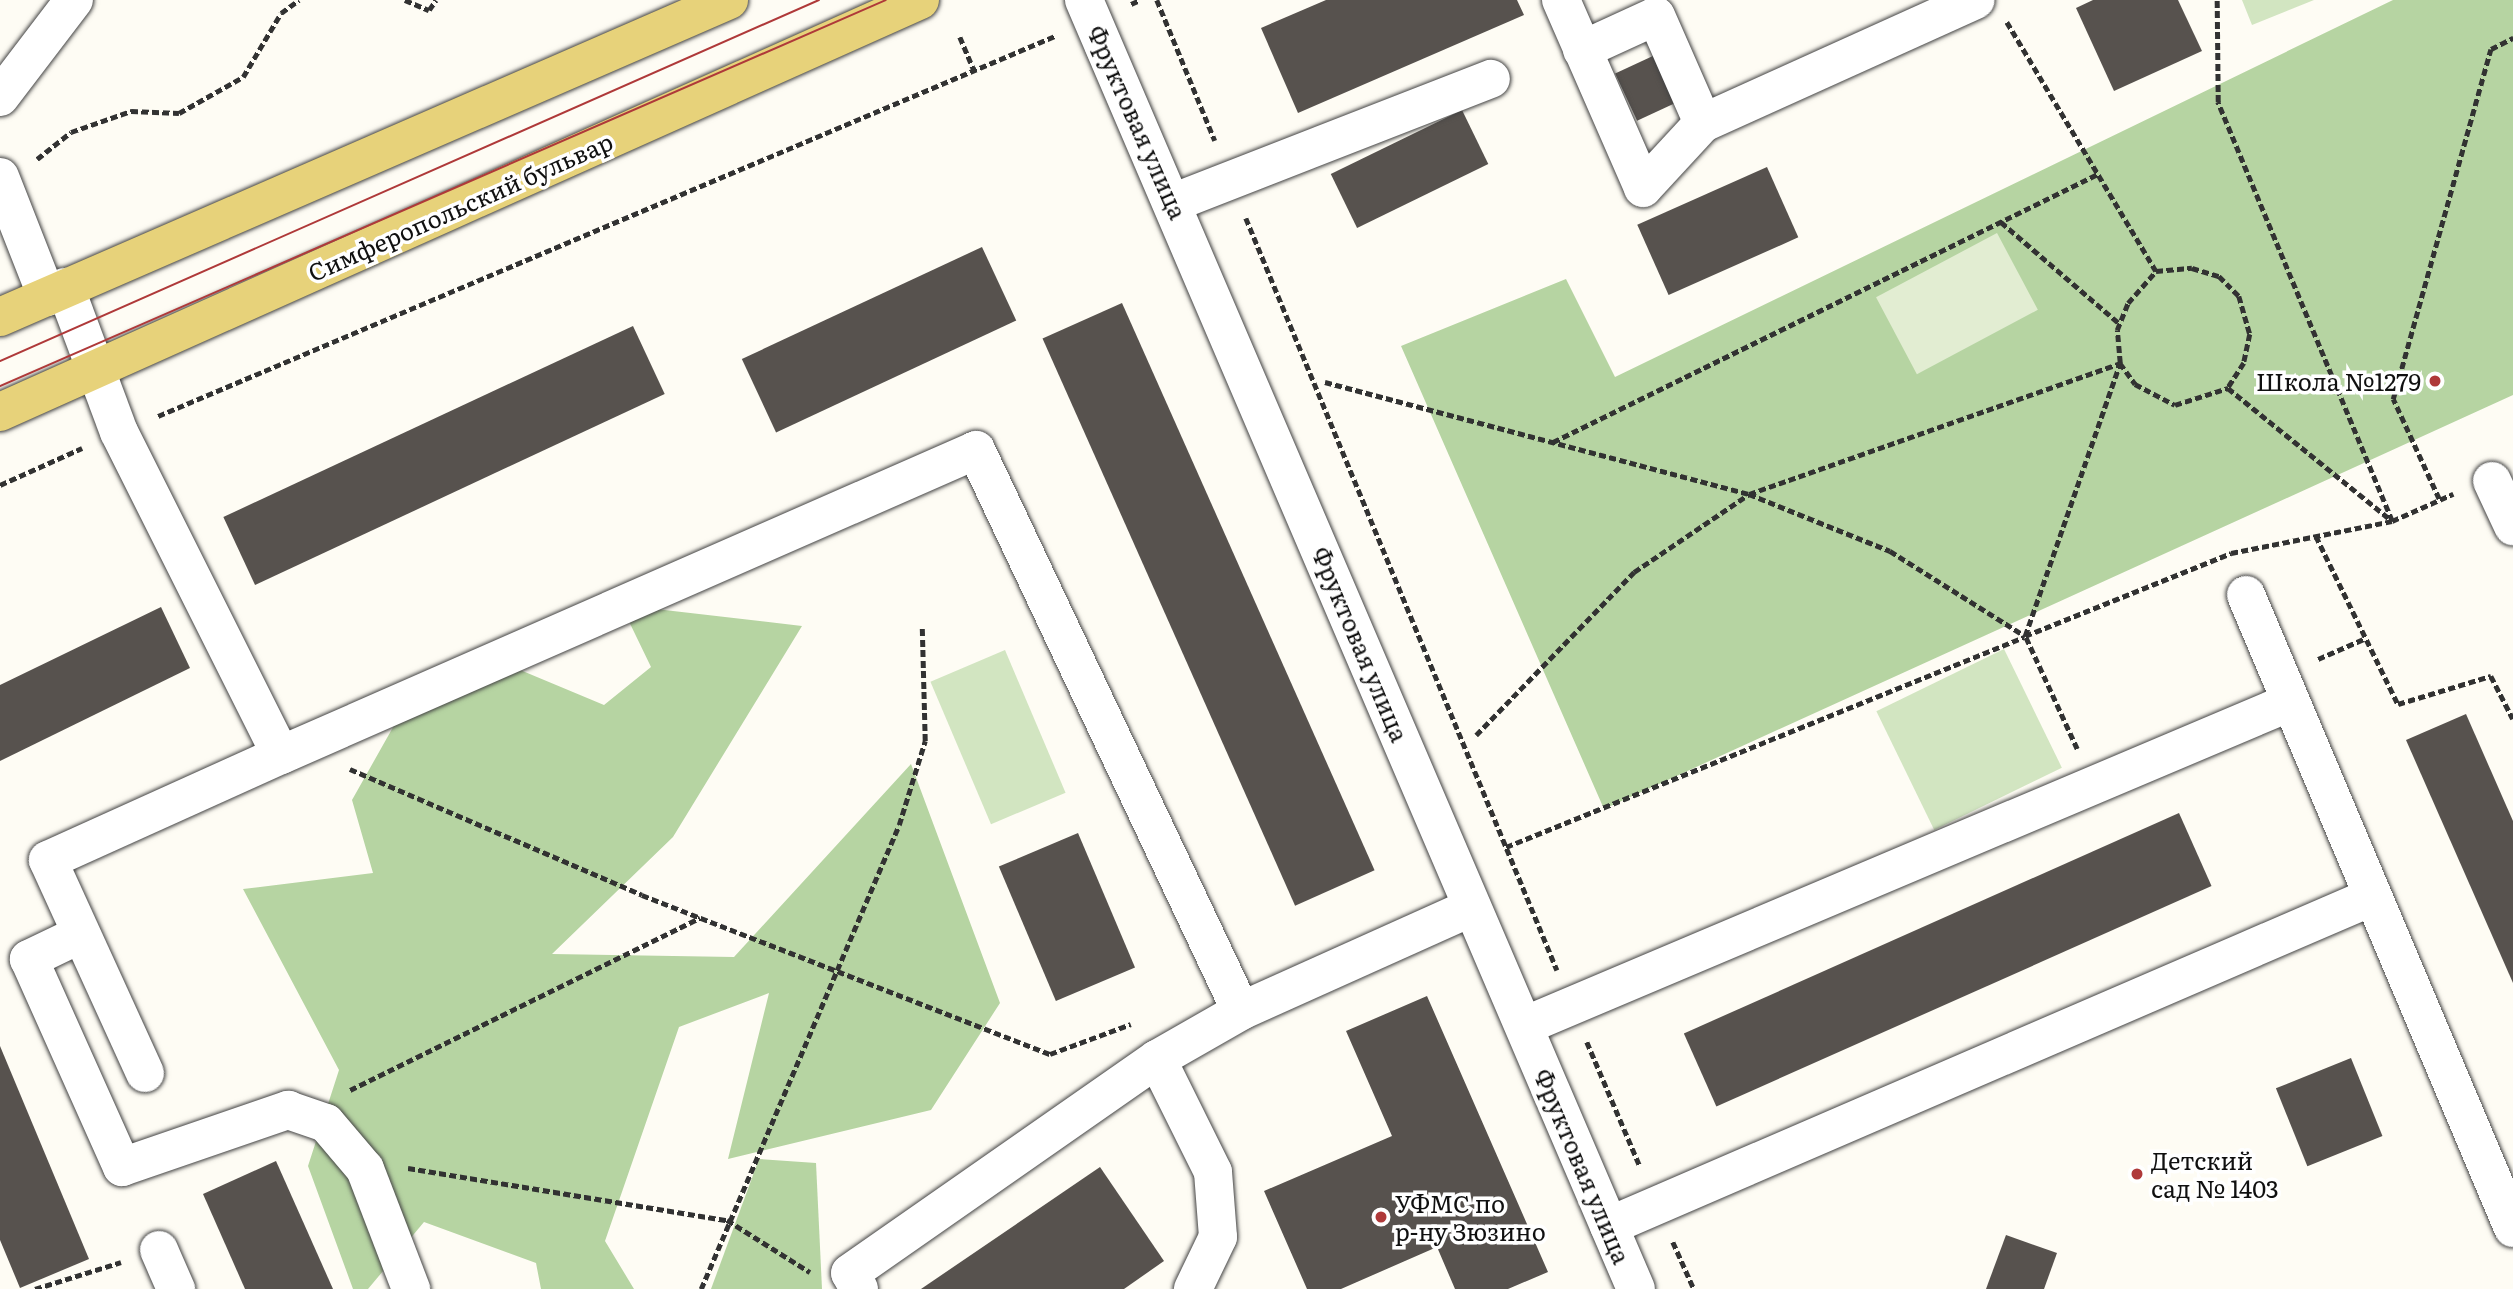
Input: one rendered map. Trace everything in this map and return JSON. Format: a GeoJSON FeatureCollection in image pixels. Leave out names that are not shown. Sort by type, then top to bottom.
{"type":"FeatureCollection","features":[{"type":"Feature","properties":{"kind":"main road"},"geometry":{"type":"LineString","coordinates":[[0,317],[729,0]]}},
{"type":"Feature","properties":{"kind":"main road","name":"Симферопольский бульвар"},"geometry":{"type":"LineString","coordinates":[[0,412],[920,0]]}},
{"type":"Feature","properties":{"kind":"street"},"geometry":{"type":"LineString","coordinates":[[0,97],[74,0]]}},
{"type":"Feature","properties":{"kind":"street"},"geometry":{"type":"LineString","coordinates":[[1562,0],[1643,188],[1703,123],[1988,6]]}},
{"type":"Feature","properties":{"kind":"street","name":"Фруктовая улица"},"geometry":{"type":"LineString","coordinates":[[1088,10],[1175,202],[1609,1226],[1632,1288]]}},
{"type":"Feature","properties":{"kind":"street"},"geometry":{"type":"LineString","coordinates":[[1582,50],[1656,16],[1703,123]]}},
{"type":"Feature","properties":{"kind":"street"},"geometry":{"type":"LineString","coordinates":[[1175,202],[1491,79]]}},
{"type":"Feature","properties":{"kind":"street"},"geometry":{"type":"LineString","coordinates":[[2,181],[56,292],[99,368],[119,432],[281,755]]}},
{"type":"Feature","properties":{"kind":"street"},"geometry":{"type":"LineString","coordinates":[[145,1073],[48,860],[976,450],[1241,1011]]}},
{"type":"Feature","properties":{"kind":"street"},"geometry":{"type":"LineString","coordinates":[[2492,481],[2513,526]]}},
{"type":"Feature","properties":{"kind":"street"},"geometry":{"type":"LineString","coordinates":[[2246,596],[2369,898],[2513,1228]]}},
{"type":"Feature","properties":{"kind":"street"},"geometry":{"type":"LineString","coordinates":[[1524,1026],[2093,785],[2283,690]]}},
{"type":"Feature","properties":{"kind":"street"},"geometry":{"type":"LineString","coordinates":[[1609,1226],[2369,898]]}},
{"type":"Feature","properties":{"kind":"street"},"geometry":{"type":"LineString","coordinates":[[859,1289],[850,1273],[1157,1059],[1241,1011],[1472,907]]}},
{"type":"Feature","properties":{"kind":"street"},"geometry":{"type":"LineString","coordinates":[[81,934],[29,959],[122,1167],[288,1110],[326,1123],[357,1160],[411,1289]]}},
{"type":"Feature","properties":{"kind":"street"},"geometry":{"type":"LineString","coordinates":[[1157,1059],[1213,1172],[1218,1237],[1193,1289]]}},
{"type":"Feature","properties":{"kind":"street"},"geometry":{"type":"LineString","coordinates":[[159,1250],[176,1289]]}},
{"type":"Feature","properties":{"kind":"path"},"geometry":{"type":"LineString","coordinates":[[2,181],[71,132],[131,111],[179,113],[243,77],[281,13],[299,0]]}},
{"type":"Feature","properties":{"kind":"path"},"geometry":{"type":"LineString","coordinates":[[405,0],[429,10],[436,0]]}},
{"type":"Feature","properties":{"kind":"path"},"geometry":{"type":"LineString","coordinates":[[0,485],[119,432],[974,70],[1088,10],[1140,0]]}},
{"type":"Feature","properties":{"kind":"path"},"geometry":{"type":"LineString","coordinates":[[1157,0],[1571,1004],[1694,1289]]}},
{"type":"Feature","properties":{"kind":"path"},"geometry":{"type":"LineString","coordinates":[[2217,0],[2218,102],[2392,521]]}},
{"type":"Feature","properties":{"kind":"path"},"geometry":{"type":"LineString","coordinates":[[1988,6],[2098,174],[2156,271]]}},
{"type":"Feature","properties":{"kind":"path"},"geometry":{"type":"LineString","coordinates":[[960,37],[974,70]]}},
{"type":"Feature","properties":{"kind":"path"},"geometry":{"type":"LineString","coordinates":[[2439,499],[2393,399],[2491,49],[2513,38]]}},
{"type":"Feature","properties":{"kind":"path"},"geometry":{"type":"LineString","coordinates":[[1552,442],[2098,174]]}},
{"type":"Feature","properties":{"kind":"path"},"geometry":{"type":"LineString","coordinates":[[2001,222],[2120,324]]}},
{"type":"Feature","properties":{"kind":"path"},"geometry":{"type":"LineString","coordinates":[[2025,636],[2120,363],[2120,324],[2128,303],[2156,271],[2192,268],[2219,276],[2239,296],[2250,334],[2244,363],[2228,388],[2175,405],[2136,384],[2120,363]]}},
{"type":"Feature","properties":{"kind":"path"},"geometry":{"type":"LineString","coordinates":[[1476,735],[1634,572],[1749,494],[2120,363]]}},
{"type":"Feature","properties":{"kind":"path"},"geometry":{"type":"LineString","coordinates":[[1325,383],[1749,494],[1890,551],[2025,636],[2093,785]]}},
{"type":"Feature","properties":{"kind":"path"},"geometry":{"type":"LineString","coordinates":[[2228,388],[2392,521]]}},
{"type":"Feature","properties":{"kind":"path"},"geometry":{"type":"LineString","coordinates":[[1506,847],[2231,553],[2392,521],[2439,499],[2492,481]]}},
{"type":"Feature","properties":{"kind":"path"},"geometry":{"type":"LineString","coordinates":[[2316,536],[2398,704],[2491,676],[2513,719]]}},
{"type":"Feature","properties":{"kind":"path"},"geometry":{"type":"LineString","coordinates":[[701,1289],[727,1220],[899,825],[925,741],[922,626]]}},
{"type":"Feature","properties":{"kind":"path"},"geometry":{"type":"LineString","coordinates":[[2283,690],[2366,638]]}},
{"type":"Feature","properties":{"kind":"path"},"geometry":{"type":"LineString","coordinates":[[320,738],[348,768],[400,793],[700,917],[1050,1054],[1144,1020]]}},
{"type":"Feature","properties":{"kind":"path"},"geometry":{"type":"LineString","coordinates":[[301,1114],[700,917]]}},
{"type":"Feature","properties":{"kind":"path"},"geometry":{"type":"LineString","coordinates":[[357,1160],[727,1220],[814,1274]]}},
{"type":"Feature","properties":{"kind":"path"},"geometry":{"type":"LineString","coordinates":[[35,1289],[159,1250]]}},
{"type":"Feature","properties":{"kind":"green space"},"geometry":{"type":"Polygon","coordinates":[[[2242,0],[2314,0],[2252,25],[2242,0]]]}},
{"type":"Feature","properties":{"kind":"green space"},"geometry":{"type":"Polygon","coordinates":[[[2393,0],[2513,0],[2513,395],[1604,809],[1401,346],[1566,279],[1615,377],[2393,0]]]}},
{"type":"Feature","properties":{"kind":"green space"},"geometry":{"type":"Polygon","coordinates":[[[1997,233],[2038,310],[1917,374],[1876,297],[1997,233]]]}},
{"type":"Feature","properties":{"kind":"green space"},"geometry":{"type":"Polygon","coordinates":[[[621,605],[802,626],[673,837],[552,954],[734,957],[911,764],[1000,1003],[931,1110],[728,1159],[769,993],[679,1027],[605,1241],[634,1289],[541,1289],[536,1263],[424,1222],[368,1289],[353,1289],[308,1166],[339,1070],[243,889],[373,873],[352,800],[414,690],[513,667],[604,705],[651,667],[621,605]]]}},
{"type":"Feature","properties":{"kind":"green space"},"geometry":{"type":"Polygon","coordinates":[[[2004,649],[2062,768],[1934,830],[1876,711],[2004,649]]]}},
{"type":"Feature","properties":{"kind":"green space"},"geometry":{"type":"Polygon","coordinates":[[[1005,650],[1066,793],[991,824],[930,682],[1005,650]]]}},
{"type":"Feature","properties":{"kind":"green space"},"geometry":{"type":"Polygon","coordinates":[[[759,1159],[816,1163],[822,1289],[711,1289],[759,1159]]]}},
{"type":"Feature","properties":{"kind":"building"},"geometry":{"type":"Polygon","coordinates":[[[1326,0],[1517,0],[1524,15],[1298,113],[1261,28],[1326,0]]]}},
{"type":"Feature","properties":{"kind":"building"},"geometry":{"type":"Polygon","coordinates":[[[2093,0],[2178,0],[2202,51],[2114,91],[2076,8],[2093,0]]]}},
{"type":"Feature","properties":{"kind":"building"},"geometry":{"type":"Polygon","coordinates":[[[1655,55],[1677,102],[1637,121],[1615,74],[1655,55]]]}},
{"type":"Feature","properties":{"kind":"building"},"geometry":{"type":"Polygon","coordinates":[[[1462,110],[1488,164],[1357,228],[1331,174],[1462,110]]]}},
{"type":"Feature","properties":{"kind":"building"},"geometry":{"type":"Polygon","coordinates":[[[1767,167],[1798,237],[1669,295],[1637,225],[1767,167]]]}},
{"type":"Feature","properties":{"kind":"building"},"geometry":{"type":"Polygon","coordinates":[[[982,247],[1016,320],[776,432],[742,359],[982,247]]]}},
{"type":"Feature","properties":{"kind":"building"},"geometry":{"type":"Polygon","coordinates":[[[1122,303],[1375,870],[1295,906],[1043,338],[1122,303]]]}},
{"type":"Feature","properties":{"kind":"building"},"geometry":{"type":"Polygon","coordinates":[[[633,326],[665,394],[255,585],[223,517],[633,326]]]}},
{"type":"Feature","properties":{"kind":"building"},"geometry":{"type":"Polygon","coordinates":[[[161,607],[190,668],[0,761],[0,685],[161,607]]]}},
{"type":"Feature","properties":{"kind":"building"},"geometry":{"type":"Polygon","coordinates":[[[2466,714],[2513,821],[2513,983],[2406,740],[2466,714]]]}},
{"type":"Feature","properties":{"kind":"building"},"geometry":{"type":"Polygon","coordinates":[[[2179,813],[2212,886],[1716,1107],[1684,1033],[2179,813]]]}},
{"type":"Feature","properties":{"kind":"building"},"geometry":{"type":"Polygon","coordinates":[[[1078,833],[1135,967],[1056,1001],[999,867],[1078,833]]]}},
{"type":"Feature","properties":{"kind":"building"},"geometry":{"type":"Polygon","coordinates":[[[1427,996],[1548,1272],[1508,1289],[1455,1289],[1437,1247],[1341,1289],[1307,1289],[1264,1191],[1392,1136],[1346,1031],[1427,996]]]}},
{"type":"Feature","properties":{"kind":"building"},"geometry":{"type":"Polygon","coordinates":[[[0,1046],[89,1259],[20,1288],[0,1240],[0,1046]]]}},
{"type":"Feature","properties":{"kind":"building"},"geometry":{"type":"Polygon","coordinates":[[[2351,1058],[2382,1136],[2307,1166],[2276,1088],[2351,1058]]]}},
{"type":"Feature","properties":{"kind":"building"},"geometry":{"type":"Polygon","coordinates":[[[276,1161],[333,1289],[245,1289],[203,1194],[276,1161]]]}},
{"type":"Feature","properties":{"kind":"building"},"geometry":{"type":"Polygon","coordinates":[[[1100,1167],[1164,1261],[1124,1289],[921,1289],[1100,1167]]]}},
{"type":"Feature","properties":{"kind":"building"},"geometry":{"type":"Polygon","coordinates":[[[2006,1235],[2057,1253],[2044,1289],[1986,1289],[2006,1235]]]}},
{"type":"Feature","properties":{"kind":"tram line"},"geometry":{"type":"LineString","coordinates":[[0,361],[819,0]]}},
{"type":"Feature","properties":{"kind":"tram line"},"geometry":{"type":"LineString","coordinates":[[0,386],[886,0]]}},
{"type":"Feature","properties":{"kind":"place","name":"Школа №1279"},"geometry":{"type":"Point","coordinates":[2435,381]}},
{"type":"Feature","properties":{"kind":"place","name":"Детский сад № 1403"},"geometry":{"type":"Point","coordinates":[2137,1174]}},
{"type":"Feature","properties":{"kind":"place","name":"УФМС по р-ну Зюзино"},"geometry":{"type":"Point","coordinates":[1381,1217]}}]}
